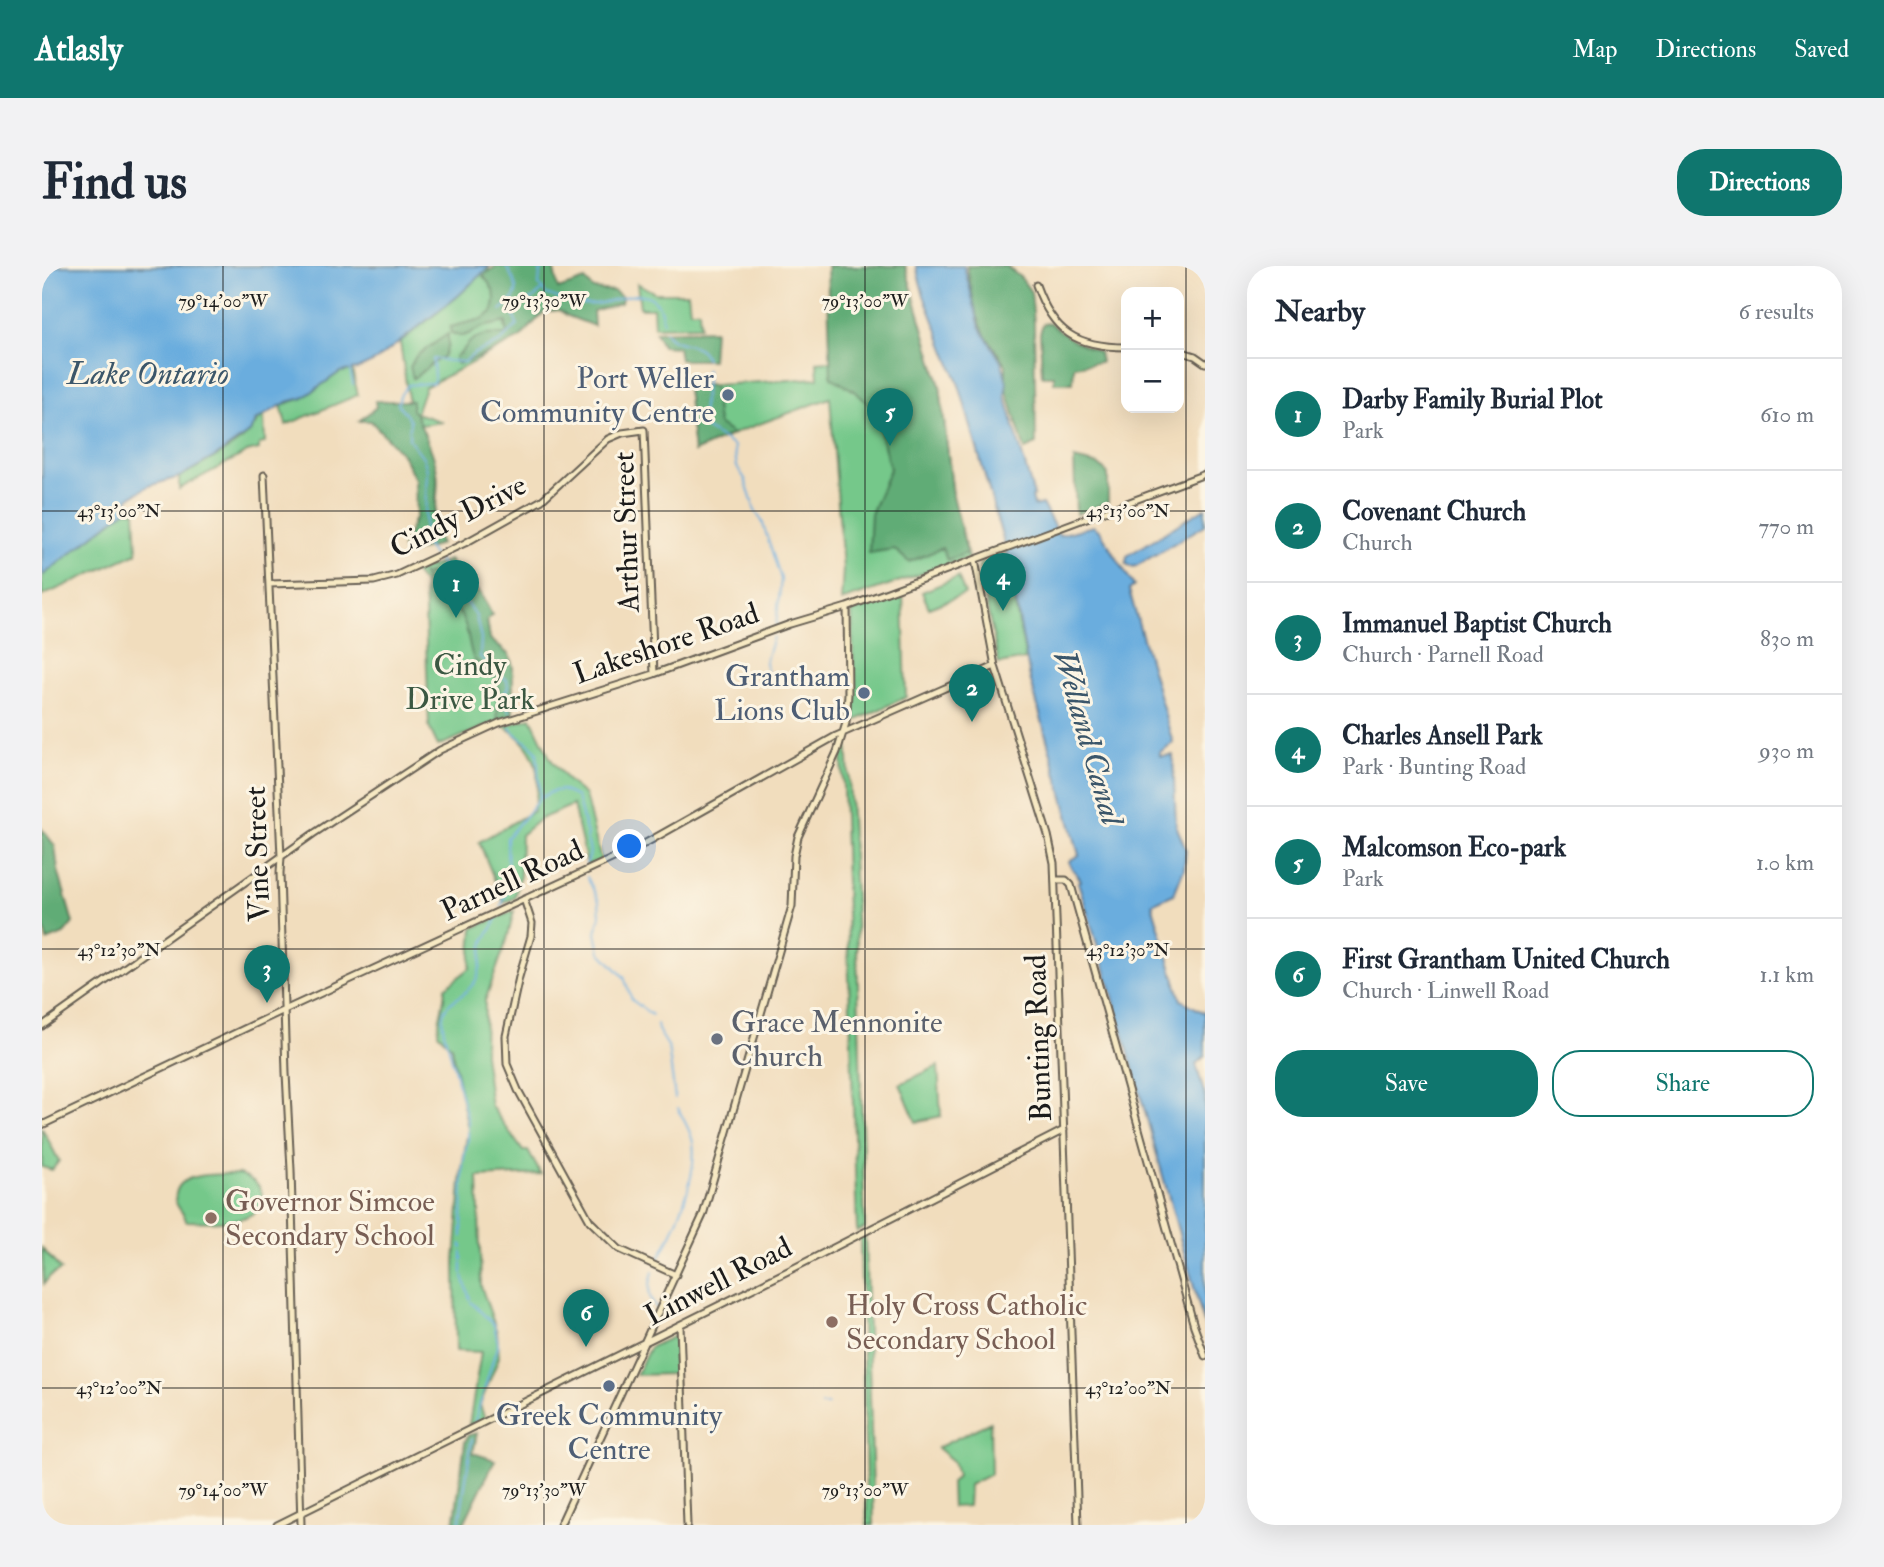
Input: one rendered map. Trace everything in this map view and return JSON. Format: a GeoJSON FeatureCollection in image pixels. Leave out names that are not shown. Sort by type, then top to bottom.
{"type":"FeatureCollection","features":[{"type":"Feature","properties":{"kind":"main road"},"geometry":{"type":"LineString","coordinates":[[1035,285],[1050,316],[1072,337],[1087,343],[1121,348]]}},
{"type":"Feature","properties":{"kind":"main road"},"geometry":{"type":"LineString","coordinates":[[1184,353],[1205,363]]}},
{"type":"Feature","properties":{"kind":"main road","name":"Cindy Drive"},"geometry":{"type":"LineString","coordinates":[[269,584],[374,581],[397,575],[500,525],[542,500],[608,439],[622,433],[645,430]]}},
{"type":"Feature","properties":{"kind":"main road","name":"Arthur Street"},"geometry":{"type":"LineString","coordinates":[[645,430],[654,674]]}},
{"type":"Feature","properties":{"kind":"main road","name":"Lakeshore Road"},"geometry":{"type":"LineString","coordinates":[[42,1026],[294,848],[440,750],[499,723],[654,674],[790,624],[846,607],[1205,474]]}},
{"type":"Feature","properties":{"kind":"main road","name":"Vine Street"},"geometry":{"type":"LineString","coordinates":[[264,475],[281,845],[301,1525]]}},
{"type":"Feature","properties":{"kind":"main road","name":"Bunting Road"},"geometry":{"type":"LineString","coordinates":[[975,560],[995,666],[1053,850],[1078,1525]]}},
{"type":"Feature","properties":{"kind":"main road"},"geometry":{"type":"LineString","coordinates":[[847,628],[851,610],[860,602]]}},
{"type":"Feature","properties":{"kind":"main road"},"geometry":{"type":"LineString","coordinates":[[560,1525],[703,1215],[792,906],[794,856],[799,837],[844,732],[846,607]]}},
{"type":"Feature","properties":{"kind":"main road","name":"Parnell Road"},"geometry":{"type":"LineString","coordinates":[[42,1125],[644,844],[844,732],[995,666]]}},
{"type":"Feature","properties":{"kind":"main road"},"geometry":{"type":"LineString","coordinates":[[846,723],[862,725]]}},
{"type":"Feature","properties":{"kind":"main road"},"geometry":{"type":"LineString","coordinates":[[831,739],[835,742],[837,752]]}},
{"type":"Feature","properties":{"kind":"main road"},"geometry":{"type":"LineString","coordinates":[[281,845],[287,850],[294,848]]}},
{"type":"Feature","properties":{"kind":"main road"},"geometry":{"type":"LineString","coordinates":[[267,868],[280,873]]}},
{"type":"Feature","properties":{"kind":"main road"},"geometry":{"type":"LineString","coordinates":[[1055,880],[1066,880],[1071,885],[1205,1356]]}},
{"type":"Feature","properties":{"kind":"main road"},"geometry":{"type":"LineString","coordinates":[[524,899],[532,923],[531,936],[506,1036],[507,1064],[518,1090],[590,1221],[619,1249],[676,1276]]}},
{"type":"Feature","properties":{"kind":"main road","name":"Linwell Road"},"geometry":{"type":"LineString","coordinates":[[277,1525],[645,1343],[1064,1130]]}},
{"type":"Feature","properties":{"kind":"main road"},"geometry":{"type":"LineString","coordinates":[[680,1325],[687,1525]]}},
{"type":"Feature","properties":{"kind":"main road"},"geometry":{"type":"LineString","coordinates":[[654,1326],[658,1331],[671,1329]]}},
{"type":"Feature","properties":{"kind":"main road"},"geometry":{"type":"LineString","coordinates":[[630,1350],[635,1357],[635,1366]]}},
{"type":"Feature","properties":{"kind":"main road"},"geometry":{"type":"LineString","coordinates":[[300,1499],[315,1507]]}},
{"type":"Feature","properties":{"kind":"green space"},"geometry":{"type":"Polygon","coordinates":[[[496,266],[558,266],[554,270],[558,289],[585,280],[593,289],[614,291],[622,297],[621,303],[593,311],[594,326],[559,310],[544,312],[520,338],[458,364],[455,357],[475,338],[507,335],[506,322],[483,327],[463,336],[451,333],[450,327],[482,319],[492,312],[494,292],[483,276],[496,266]]]}},
{"type":"Feature","properties":{"kind":"green space"},"geometry":{"type":"Polygon","coordinates":[[[827,266],[905,266],[940,386],[953,496],[967,553],[947,560],[942,548],[909,562],[894,549],[869,553],[871,514],[890,469],[875,411],[856,392],[831,377],[827,266]]]}},
{"type":"Feature","properties":{"kind":"green space"},"geometry":{"type":"Polygon","coordinates":[[[905,266],[940,386],[953,496],[968,558],[841,601],[843,569],[830,398],[740,431],[694,452],[687,387],[818,378],[817,362],[830,361],[905,266]]]}},
{"type":"Feature","properties":{"kind":"green space"},"geometry":{"type":"Polygon","coordinates":[[[967,266],[1006,266],[1021,278],[1031,292],[1036,444],[1025,450],[1006,388],[1006,365],[984,333],[975,309],[967,266]]]}},
{"type":"Feature","properties":{"kind":"green space"},"geometry":{"type":"Polygon","coordinates":[[[488,267],[510,343],[425,387],[416,413],[443,422],[420,425],[437,472],[435,527],[441,544],[406,552],[402,548],[416,516],[415,479],[403,455],[371,421],[359,421],[409,405],[400,342],[458,296],[488,267]]]}},
{"type":"Feature","properties":{"kind":"green space"},"geometry":{"type":"Polygon","coordinates":[[[637,283],[655,293],[688,293],[690,310],[699,310],[700,326],[654,327],[653,308],[640,308],[637,283]]]}},
{"type":"Feature","properties":{"kind":"green space"},"geometry":{"type":"Polygon","coordinates":[[[1050,323],[1071,339],[1099,352],[1101,362],[1074,366],[1073,383],[1054,383],[1054,376],[1042,376],[1040,333],[1043,324],[1050,323]]]}},
{"type":"Feature","properties":{"kind":"green space"},"geometry":{"type":"Polygon","coordinates":[[[714,330],[712,360],[680,360],[678,347],[662,346],[655,332],[714,330]]]}},
{"type":"Feature","properties":{"kind":"green space"},"geometry":{"type":"Polygon","coordinates":[[[448,334],[448,346],[443,357],[413,378],[410,367],[416,356],[448,334]]]}},
{"type":"Feature","properties":{"kind":"green space"},"geometry":{"type":"Polygon","coordinates":[[[352,370],[358,395],[286,425],[281,405],[303,398],[340,372],[352,370]]]}},
{"type":"Feature","properties":{"kind":"green space"},"geometry":{"type":"Polygon","coordinates":[[[714,385],[718,424],[733,434],[694,452],[687,387],[714,385]]]}},
{"type":"Feature","properties":{"kind":"green space"},"geometry":{"type":"Polygon","coordinates":[[[375,401],[412,401],[412,410],[435,461],[435,528],[441,544],[413,552],[406,552],[402,548],[416,516],[415,479],[403,455],[371,421],[359,421],[376,407],[375,401]]]}},
{"type":"Feature","properties":{"kind":"green space"},"geometry":{"type":"Polygon","coordinates":[[[264,416],[265,443],[259,444],[259,449],[247,452],[179,489],[179,477],[237,444],[264,416]]]}},
{"type":"Feature","properties":{"kind":"green space"},"geometry":{"type":"Polygon","coordinates":[[[1074,459],[1099,465],[1108,474],[1108,502],[1076,514],[1074,459]]]}},
{"type":"Feature","properties":{"kind":"green space"},"geometry":{"type":"Polygon","coordinates":[[[126,510],[135,511],[137,553],[42,596],[42,576],[126,510]]]}},
{"type":"Feature","properties":{"kind":"green space"},"geometry":{"type":"Polygon","coordinates":[[[1005,554],[1026,659],[999,664],[979,568],[980,564],[1005,554]]]}},
{"type":"Feature","properties":{"kind":"green space","name":"Cindy Drive Park"},"geometry":{"type":"Polygon","coordinates":[[[449,560],[460,577],[481,594],[492,615],[487,620],[490,639],[509,655],[513,667],[513,715],[438,746],[429,727],[424,584],[414,572],[449,560]]]}},
{"type":"Feature","properties":{"kind":"green space"},"geometry":{"type":"Polygon","coordinates":[[[449,560],[460,577],[481,594],[492,615],[487,620],[490,639],[509,655],[513,667],[513,715],[498,720],[496,679],[474,660],[465,623],[458,611],[429,585],[422,574],[441,574],[440,564],[449,560]]]}},
{"type":"Feature","properties":{"kind":"green space"},"geometry":{"type":"Polygon","coordinates":[[[958,577],[965,594],[929,608],[922,592],[958,577]]]}},
{"type":"Feature","properties":{"kind":"green space"},"geometry":{"type":"Polygon","coordinates":[[[903,593],[906,697],[855,721],[852,612],[903,593]]]}},
{"type":"Feature","properties":{"kind":"green space"},"geometry":{"type":"Polygon","coordinates":[[[531,718],[550,758],[568,781],[585,795],[601,860],[587,865],[573,805],[540,819],[521,835],[520,876],[515,898],[504,903],[479,842],[533,811],[537,785],[535,763],[524,744],[504,726],[531,718]]]}},
{"type":"Feature","properties":{"kind":"green space"},"geometry":{"type":"Polygon","coordinates":[[[844,738],[847,739],[856,915],[865,1228],[857,1232],[842,755],[844,738]]]}},
{"type":"Feature","properties":{"kind":"green space"},"geometry":{"type":"Polygon","coordinates":[[[42,829],[55,846],[58,870],[73,923],[64,934],[47,941],[42,921],[42,829]]]}},
{"type":"Feature","properties":{"kind":"green space"},"geometry":{"type":"Polygon","coordinates":[[[514,911],[507,940],[485,1001],[484,1054],[491,1106],[523,1151],[528,1151],[541,1174],[478,1177],[481,1286],[497,1332],[499,1357],[480,1405],[485,1419],[469,1425],[481,1352],[456,1351],[455,1262],[462,1168],[468,1129],[451,1046],[438,1033],[438,1027],[445,988],[470,968],[473,928],[514,911]]]}},
{"type":"Feature","properties":{"kind":"green space"},"geometry":{"type":"Polygon","coordinates":[[[938,1066],[941,1116],[916,1122],[900,1084],[938,1066]]]}},
{"type":"Feature","properties":{"kind":"green space"},"geometry":{"type":"Polygon","coordinates":[[[42,1128],[59,1161],[52,1170],[42,1167],[42,1128]]]}},
{"type":"Feature","properties":{"kind":"green space"},"geometry":{"type":"Polygon","coordinates":[[[240,1174],[260,1188],[260,1206],[254,1213],[232,1220],[186,1221],[176,1202],[176,1191],[181,1184],[199,1176],[240,1174]]]}},
{"type":"Feature","properties":{"kind":"green space"},"geometry":{"type":"Polygon","coordinates":[[[865,1235],[874,1525],[867,1525],[860,1237],[865,1235]]]}},
{"type":"Feature","properties":{"kind":"green space"},"geometry":{"type":"Polygon","coordinates":[[[42,1248],[61,1270],[50,1276],[44,1284],[42,1248]]]}},
{"type":"Feature","properties":{"kind":"green space"},"geometry":{"type":"Polygon","coordinates":[[[675,1336],[675,1374],[636,1375],[650,1347],[675,1336]]]}},
{"type":"Feature","properties":{"kind":"green space"},"geometry":{"type":"Polygon","coordinates":[[[990,1422],[991,1474],[969,1485],[968,1506],[952,1507],[951,1483],[957,1476],[953,1461],[937,1448],[990,1422]]]}},
{"type":"Feature","properties":{"kind":"green space"},"geometry":{"type":"Polygon","coordinates":[[[477,1433],[473,1453],[495,1460],[463,1525],[454,1525],[465,1442],[468,1435],[477,1433]]]}},
{"type":"Feature","properties":{"kind":"water","name":"Lake Ontario"},"geometry":{"type":"Polygon","coordinates":[[[42,266],[490,266],[458,296],[375,361],[357,369],[340,372],[303,398],[287,402],[255,421],[250,432],[216,456],[179,477],[149,486],[129,498],[126,510],[42,576],[42,266]]]}},
{"type":"Feature","properties":{"kind":"water","name":"Welland Canal"},"geometry":{"type":"Polygon","coordinates":[[[916,266],[964,266],[980,327],[1002,363],[1007,382],[1005,395],[1034,496],[1034,506],[1042,504],[1059,535],[1093,526],[1100,531],[1134,586],[1129,590],[1173,743],[1160,752],[1160,756],[1173,755],[1176,825],[1186,850],[1184,869],[1174,894],[1152,904],[1181,1000],[1205,1013],[1205,1056],[1196,1064],[1205,1096],[1205,1327],[1078,882],[1081,881],[1069,864],[1069,861],[1079,855],[1030,678],[1007,554],[960,388],[923,293],[916,266]]]}},
{"type":"Feature","properties":{"kind":"water"},"geometry":{"type":"Polygon","coordinates":[[[1205,508],[1205,525],[1136,566],[1126,564],[1127,556],[1205,508]]]}},
{"type":"Feature","properties":{"kind":"waterway"},"geometry":{"type":"LineString","coordinates":[[501,310],[513,299],[516,290],[506,266]]}},
{"type":"Feature","properties":{"kind":"waterway"},"geometry":{"type":"LineString","coordinates":[[544,266],[539,285],[546,294],[583,304],[645,295],[653,299],[663,321]]}},
{"type":"Feature","properties":{"kind":"waterway"},"geometry":{"type":"LineString","coordinates":[[451,361],[464,362],[475,353],[499,343],[517,325],[514,317],[516,307],[534,298],[541,291]]}},
{"type":"Feature","properties":{"kind":"waterway"},"geometry":{"type":"LineString","coordinates":[[665,331],[674,340],[699,348],[706,359]]}},
{"type":"Feature","properties":{"kind":"waterway"},"geometry":{"type":"LineString","coordinates":[[434,377],[433,359],[449,361]]}},
{"type":"Feature","properties":{"kind":"waterway"},"geometry":{"type":"LineString","coordinates":[[350,370],[353,384]]}},
{"type":"Feature","properties":{"kind":"waterway"},"geometry":{"type":"LineString","coordinates":[[706,370],[702,426],[734,446],[737,467],[745,479],[755,511],[762,521],[781,579],[776,626]]}},
{"type":"Feature","properties":{"kind":"waterway"},"geometry":{"type":"LineString","coordinates":[[430,383],[433,383],[434,379]]}},
{"type":"Feature","properties":{"kind":"waterway"},"geometry":{"type":"LineString","coordinates":[[428,383],[408,385],[400,395],[398,404],[410,420],[409,439],[423,457],[427,470],[424,540],[455,580],[458,592],[476,616],[481,639],[480,657],[507,680],[508,687],[502,699],[510,712]]}},
{"type":"Feature","properties":{"kind":"waterway"},"geometry":{"type":"LineString","coordinates":[[770,682],[765,663],[773,637]]}},
{"type":"Feature","properties":{"kind":"waterway"},"geometry":{"type":"LineString","coordinates":[[510,728],[537,752],[540,797]]}},
{"type":"Feature","properties":{"kind":"waterway"},"geometry":{"type":"LineString","coordinates":[[501,906],[508,890],[507,838],[540,798],[553,791],[562,790],[577,797],[590,851],[586,864]]}},
{"type":"Feature","properties":{"kind":"waterway"},"geometry":{"type":"LineString","coordinates":[[587,877],[599,901],[600,916],[596,933],[600,952],[624,977],[632,1000],[652,1015]]}},
{"type":"Feature","properties":{"kind":"waterway"},"geometry":{"type":"LineString","coordinates":[[447,1043],[443,1028],[445,1009],[476,980],[484,942],[497,917]]}},
{"type":"Feature","properties":{"kind":"waterway"},"geometry":{"type":"LineString","coordinates":[[657,1024],[668,1046],[675,1098]]}},
{"type":"Feature","properties":{"kind":"waterway"},"geometry":{"type":"LineString","coordinates":[[448,1045],[468,1121],[463,1163]]}},
{"type":"Feature","properties":{"kind":"waterway"},"geometry":{"type":"LineString","coordinates":[[657,1262],[677,1220],[692,1172],[692,1138],[678,1108]]}},
{"type":"Feature","properties":{"kind":"waterway"},"geometry":{"type":"LineString","coordinates":[[462,1237],[463,1165]]}},
{"type":"Feature","properties":{"kind":"waterway"},"geometry":{"type":"LineString","coordinates":[[462,1252],[462,1260]]}},
{"type":"Feature","properties":{"kind":"waterway"},"geometry":{"type":"LineString","coordinates":[[462,1263],[462,1273]]}},
{"type":"Feature","properties":{"kind":"waterway"},"geometry":{"type":"LineString","coordinates":[[653,1272],[650,1296],[657,1308]]}},
{"type":"Feature","properties":{"kind":"waterway"},"geometry":{"type":"LineString","coordinates":[[463,1276],[470,1299]]}},
{"type":"Feature","properties":{"kind":"waterway"},"geometry":{"type":"LineString","coordinates":[[471,1302],[494,1325],[498,1343],[475,1421]]}},
{"type":"Feature","properties":{"kind":"waterway"},"geometry":{"type":"LineString","coordinates":[[821,1405],[828,1405]]}},
{"type":"Feature","properties":{"kind":"waterway"},"geometry":{"type":"LineString","coordinates":[[459,1525],[472,1439]]}},
{"type":"Feature","properties":{"kind":"place","name":"Port Weller Community Centre"},"geometry":{"type":"Point","coordinates":[728,395]}},
{"type":"Feature","properties":{"kind":"place","name":"Malcomson Eco-park"},"geometry":{"type":"Point","coordinates":[890,446]}},
{"type":"Feature","properties":{"kind":"place","name":"Charles Ansell Park"},"geometry":{"type":"Point","coordinates":[1003,611]}},
{"type":"Feature","properties":{"kind":"place","name":"Darby Family Burial Plot"},"geometry":{"type":"Point","coordinates":[456,618]}},
{"type":"Feature","properties":{"kind":"place","name":"Grantham Lions Club"},"geometry":{"type":"Point","coordinates":[864,693]}},
{"type":"Feature","properties":{"kind":"place","name":"Covenant Church"},"geometry":{"type":"Point","coordinates":[972,722]}},
{"type":"Feature","properties":{"kind":"place","name":"Immanuel Baptist Church"},"geometry":{"type":"Point","coordinates":[267,1003]}},
{"type":"Feature","properties":{"kind":"place","name":"Grace Mennonite Church"},"geometry":{"type":"Point","coordinates":[717,1039]}},
{"type":"Feature","properties":{"kind":"place","name":"Governor Simcoe Secondary School"},"geometry":{"type":"Point","coordinates":[211,1218]}},
{"type":"Feature","properties":{"kind":"place","name":"Holy Cross Catholic Secondary School"},"geometry":{"type":"Point","coordinates":[832,1322]}},
{"type":"Feature","properties":{"kind":"place","name":"First Grantham United Church"},"geometry":{"type":"Point","coordinates":[586,1347]}},
{"type":"Feature","properties":{"kind":"place","name":"Greek Community Centre"},"geometry":{"type":"Point","coordinates":[609,1386]}}]}
